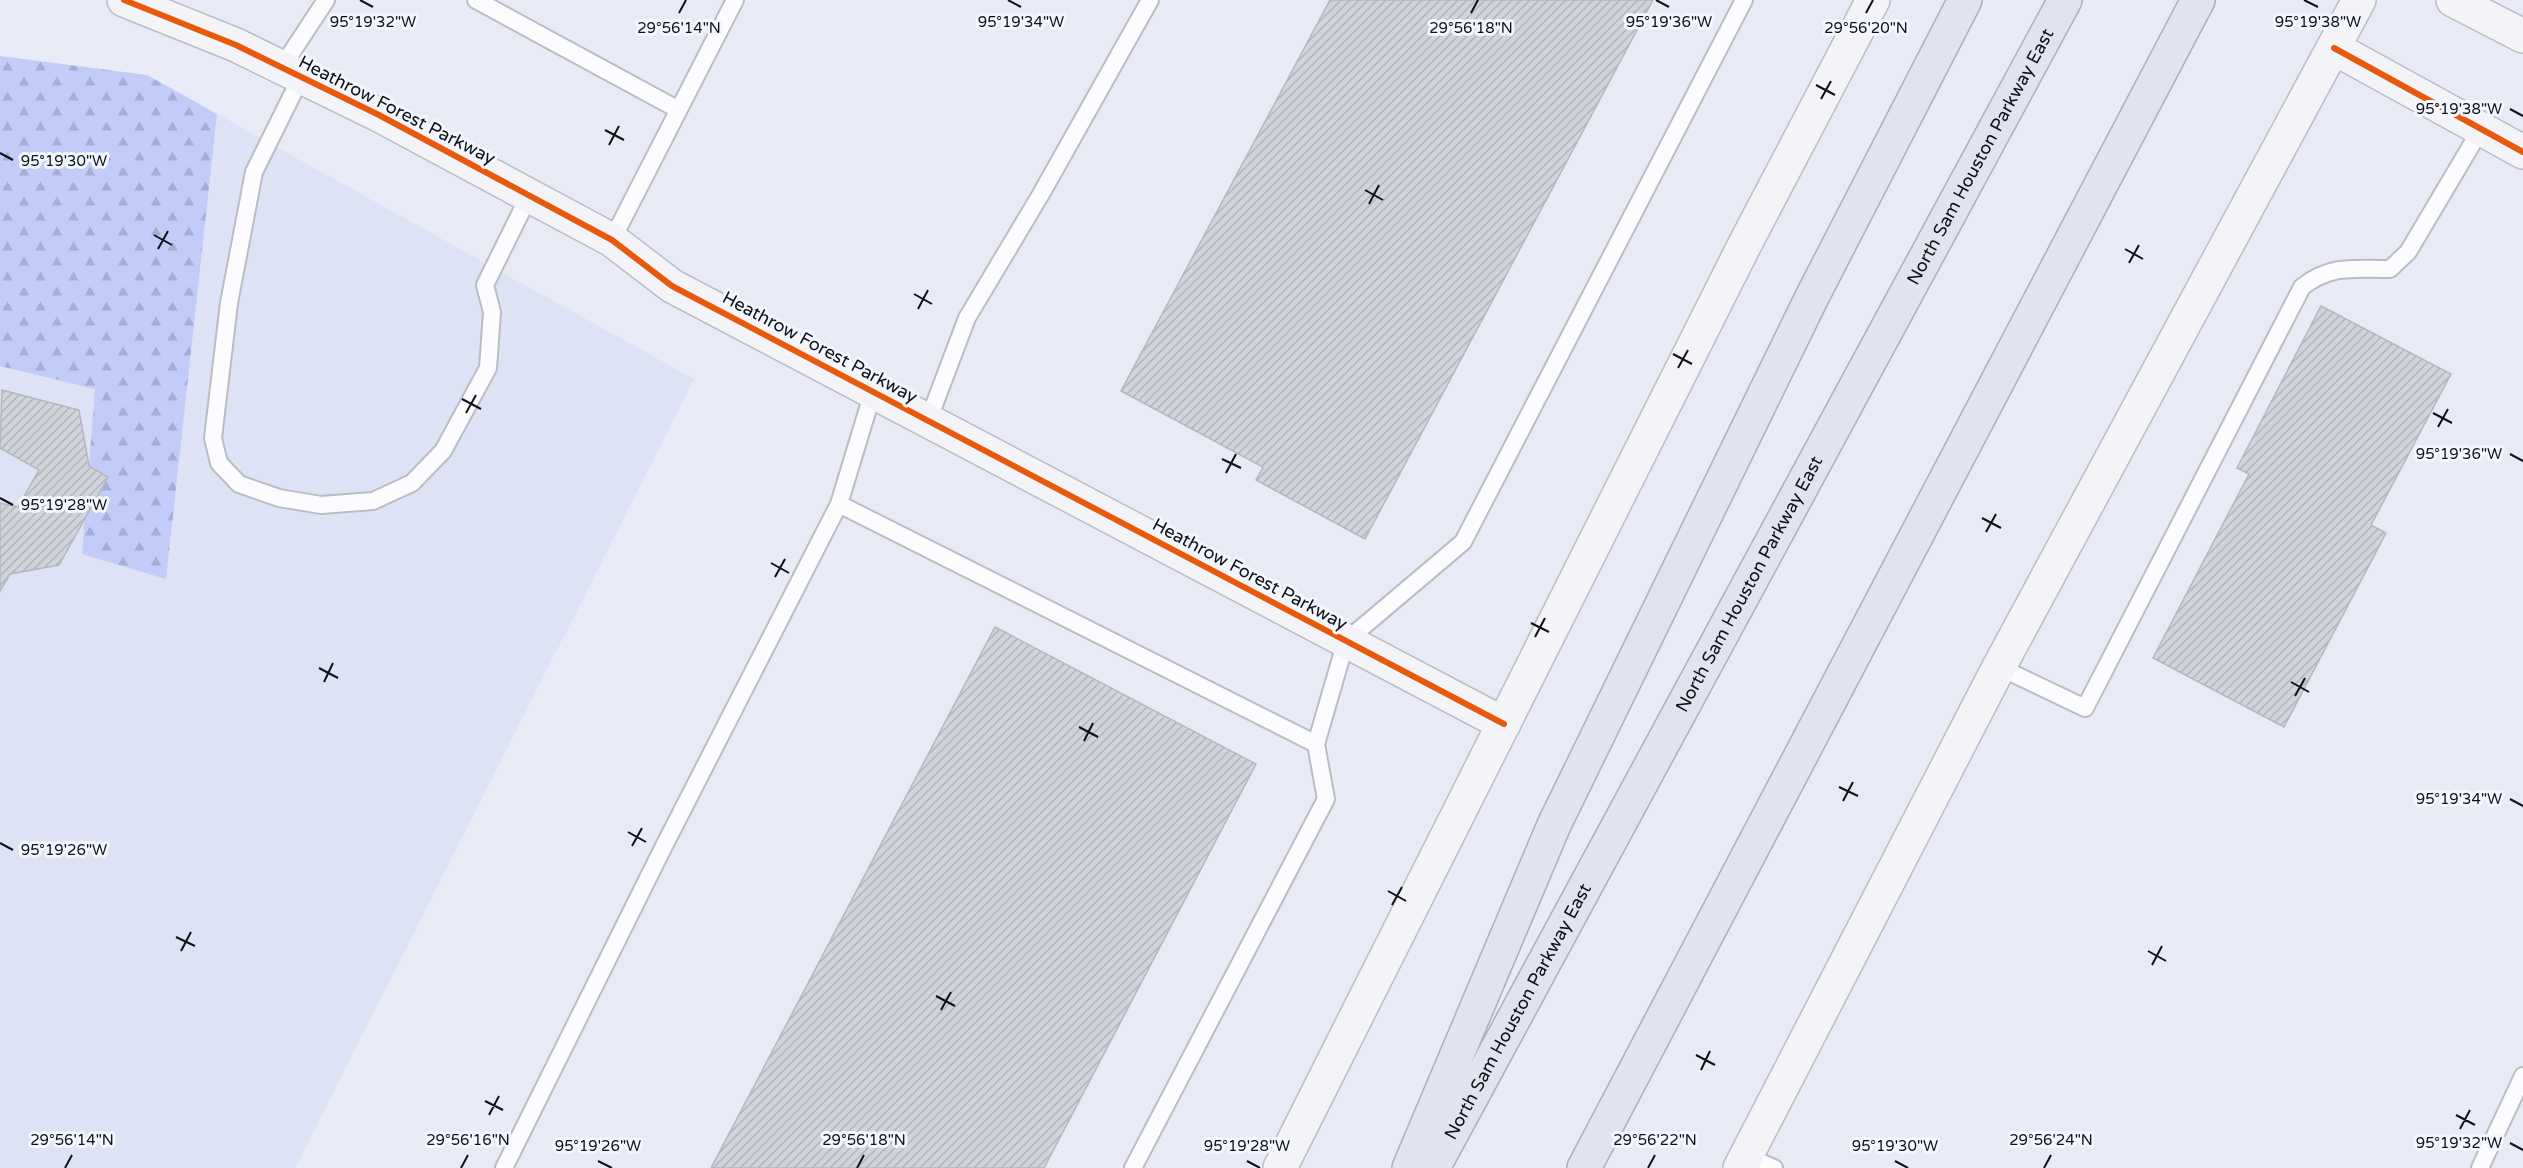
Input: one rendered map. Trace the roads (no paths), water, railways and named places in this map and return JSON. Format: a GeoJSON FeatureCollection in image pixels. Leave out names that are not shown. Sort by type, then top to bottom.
{"type":"FeatureCollection","features":[{"type":"Feature","properties":{"kind":"highway"},"geometry":{"type":"LineString","coordinates":[[1409,1168],[1554,825],[1812,297],[1965,0]]}},
{"type":"Feature","properties":{"kind":"highway","name":"North Sam Houston Parkway East"},"geometry":{"type":"LineString","coordinates":[[1432,1168],[2065,0]]}},
{"type":"Feature","properties":{"kind":"highway"},"geometry":{"type":"LineString","coordinates":[[1584,1168],[2198,0]]}},
{"type":"Feature","properties":{"kind":"main road","name":"Heathrow Forest Parkway"},"geometry":{"type":"LineString","coordinates":[[124,0],[236,45],[529,196],[612,240],[672,286],[1504,724]]}},
{"type":"Feature","properties":{"kind":"main road"},"geometry":{"type":"LineString","coordinates":[[1753,1164],[2000,668],[2359,0]]}},
{"type":"Feature","properties":{"kind":"main road"},"geometry":{"type":"LineString","coordinates":[[2453,0],[2523,36]]}},
{"type":"Feature","properties":{"kind":"main road"},"geometry":{"type":"LineString","coordinates":[[1280,1168],[1745,244],[1870,1]]}},
{"type":"Feature","properties":{"kind":"main road"},"geometry":{"type":"LineString","coordinates":[[2334,48],[2523,152]]}},
{"type":"Feature","properties":{"kind":"lane"},"geometry":{"type":"LineString","coordinates":[[326,0],[291,72],[254,172],[230,303],[213,438],[219,463],[239,484],[279,498],[321,505],[373,501],[412,483],[443,451],[488,368],[492,312],[485,285],[529,196]]}},
{"type":"Feature","properties":{"kind":"lane"},"geometry":{"type":"LineString","coordinates":[[476,0],[677,109]]}},
{"type":"Feature","properties":{"kind":"lane"},"geometry":{"type":"LineString","coordinates":[[612,240],[677,109],[735,0]]}},
{"type":"Feature","properties":{"kind":"lane"},"geometry":{"type":"LineString","coordinates":[[928,421],[967,318],[1041,194],[1149,0]]}},
{"type":"Feature","properties":{"kind":"lane"},"geometry":{"type":"LineString","coordinates":[[1133,1168],[1326,799],[1316,744],[1346,640],[1463,542],[1744,0]]}},
{"type":"Feature","properties":{"kind":"lane"},"geometry":{"type":"LineString","coordinates":[[2000,668],[2085,708],[2302,287],[2317,275],[2336,270],[2390,268],[2408,252],[2481,129]]}},
{"type":"Feature","properties":{"kind":"lane"},"geometry":{"type":"LineString","coordinates":[[504,1168],[664,846],[839,504],[873,392]]}},
{"type":"Feature","properties":{"kind":"lane"},"geometry":{"type":"LineString","coordinates":[[839,504],[1316,744]]}},
{"type":"Feature","properties":{"kind":"lane"},"geometry":{"type":"LineString","coordinates":[[2480,1168],[2523,1076]]}}]}
